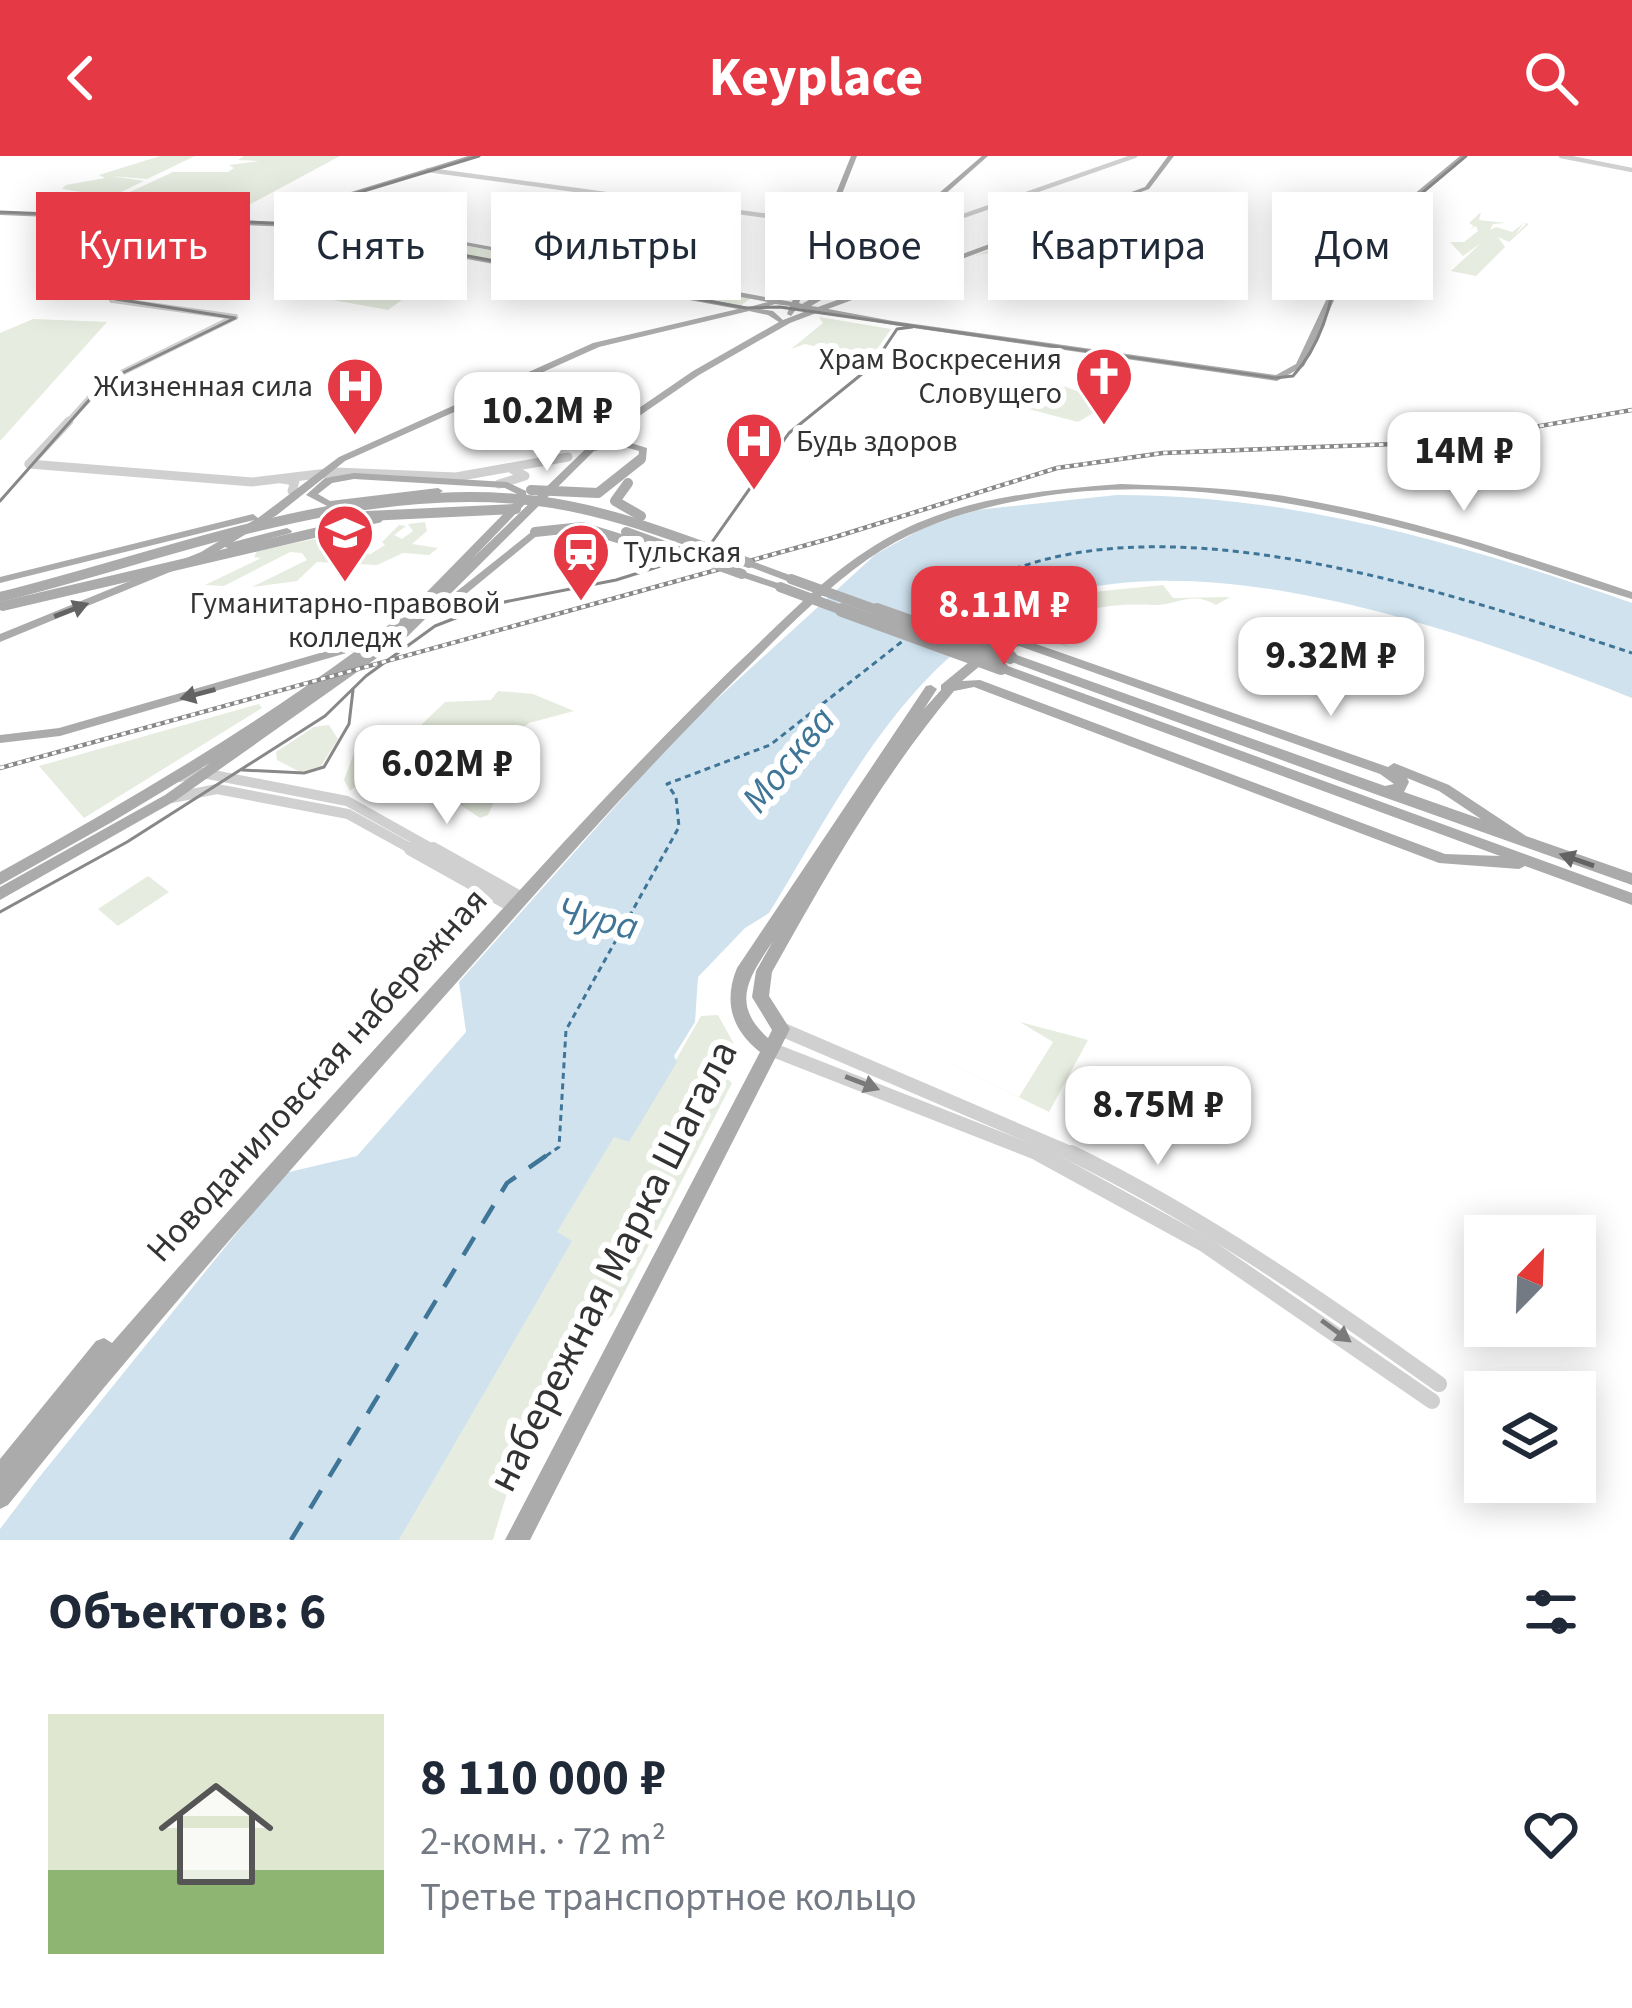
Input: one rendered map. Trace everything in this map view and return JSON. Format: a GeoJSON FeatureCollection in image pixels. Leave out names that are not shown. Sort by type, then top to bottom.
{"type":"FeatureCollection","features":[{"type":"Feature","properties":{"kind":"main road"},"geometry":{"type":"LineString","coordinates":[[361,192],[474,156]]}},
{"type":"Feature","properties":{"kind":"main road"},"geometry":{"type":"LineString","coordinates":[[428,171],[483,156]]}},
{"type":"Feature","properties":{"kind":"main road"},"geometry":{"type":"LineString","coordinates":[[838,192],[854,156]]}},
{"type":"Feature","properties":{"kind":"main road"},"geometry":{"type":"LineString","coordinates":[[944,192],[985,156]]}},
{"type":"Feature","properties":{"kind":"main road"},"geometry":{"type":"LineString","coordinates":[[822,310],[1147,188],[1171,156]]}},
{"type":"Feature","properties":{"kind":"main road"},"geometry":{"type":"LineString","coordinates":[[467,246],[792,310],[1286,377],[1298,371],[1329,304],[1334,265],[1464,156]]}},
{"type":"Feature","properties":{"kind":"main road"},"geometry":{"type":"LineString","coordinates":[[0,212],[36,214]]}},
{"type":"Feature","properties":{"kind":"main road"},"geometry":{"type":"LineString","coordinates":[[250,224],[274,218]]}},
{"type":"Feature","properties":{"kind":"main road"},"geometry":{"type":"LineString","coordinates":[[250,224],[274,225]]}},
{"type":"Feature","properties":{"kind":"main road"},"geometry":{"type":"LineString","coordinates":[[467,257],[746,309],[822,310],[892,323]]}},
{"type":"Feature","properties":{"kind":"main road"},"geometry":{"type":"LineString","coordinates":[[404,633],[636,411],[792,310],[795,300]]}},
{"type":"Feature","properties":{"kind":"main road"},"geometry":{"type":"LineString","coordinates":[[0,879],[207,774],[428,598],[568,457],[648,394],[812,300]]}},
{"type":"Feature","properties":{"kind":"main road"},"geometry":{"type":"LineString","coordinates":[[0,588],[257,515],[320,472],[596,345],[761,303]]}},
{"type":"Feature","properties":{"kind":"main road"},"geometry":{"type":"LineString","coordinates":[[746,309],[792,310]]}},
{"type":"Feature","properties":{"kind":"main road"},"geometry":{"type":"LineString","coordinates":[[636,411],[632,428],[651,458],[616,496],[616,504],[745,568]]}},
{"type":"Feature","properties":{"kind":"main road"},"geometry":{"type":"LineString","coordinates":[[587,453],[616,443],[642,445]]}},
{"type":"Feature","properties":{"kind":"main road"},"geometry":{"type":"LineString","coordinates":[[148,556],[298,510],[395,491],[472,486],[598,493],[641,459],[642,445]]}},
{"type":"Feature","properties":{"kind":"main road"},"geometry":{"type":"LineString","coordinates":[[0,638],[213,550],[273,513],[320,472]]}},
{"type":"Feature","properties":{"kind":"main road"},"geometry":{"type":"LineString","coordinates":[[520,503],[518,489],[499,484],[354,476],[329,481],[311,494],[329,504],[438,491],[559,499],[1377,797],[1632,898]]}},
{"type":"Feature","properties":{"kind":"main road","name":"Новоданиловская набережная"},"geometry":{"type":"LineString","coordinates":[[0,1477],[174,1268],[657,738],[866,549],[928,517],[992,499],[1096,488],[1232,491],[1364,512],[1632,595]]}},
{"type":"Feature","properties":{"kind":"main road"},"geometry":{"type":"LineString","coordinates":[[0,588],[148,556],[288,518],[433,497],[542,502],[650,529]]}},
{"type":"Feature","properties":{"kind":"main road"},"geometry":{"type":"LineString","coordinates":[[0,606],[260,532],[363,511],[455,502],[554,512],[745,568]]}},
{"type":"Feature","properties":{"kind":"main road"},"geometry":{"type":"LineString","coordinates":[[188,562],[287,531],[427,509],[554,512]]}},
{"type":"Feature","properties":{"kind":"main road"},"geometry":{"type":"LineString","coordinates":[[0,606],[378,518],[482,510],[497,517],[491,532]]}},
{"type":"Feature","properties":{"kind":"main road"},"geometry":{"type":"LineString","coordinates":[[0,894],[169,790],[404,633],[535,532],[582,527],[745,568]]}},
{"type":"Feature","properties":{"kind":"main road"},"geometry":{"type":"LineString","coordinates":[[188,537],[215,540],[213,550]]}},
{"type":"Feature","properties":{"kind":"main road"},"geometry":{"type":"LineString","coordinates":[[0,588],[106,559],[140,565],[144,573],[133,586]]}},
{"type":"Feature","properties":{"kind":"main road"},"geometry":{"type":"LineString","coordinates":[[782,1029],[760,997],[764,971],[963,676],[996,638],[1044,644],[1438,785],[1522,840]]}},
{"type":"Feature","properties":{"kind":"main road"},"geometry":{"type":"LineString","coordinates":[[0,739],[60,732],[311,663],[374,640]]}},
{"type":"Feature","properties":{"kind":"main road"},"geometry":{"type":"LineString","coordinates":[[768,1048],[740,1018],[736,994],[743,974],[894,738],[1000,641],[1031,646],[1385,771],[1402,782],[1399,790],[1377,797]]}},
{"type":"Feature","properties":{"kind":"main road"},"geometry":{"type":"LineString","coordinates":[[963,676],[1368,824],[1383,825],[1387,814],[1377,797]]}},
{"type":"Feature","properties":{"kind":"main road"},"geometry":{"type":"LineString","coordinates":[[963,676],[1444,859],[1540,865]]}},
{"type":"Feature","properties":{"kind":"main road"},"geometry":{"type":"LineString","coordinates":[[1377,797],[1632,879]]}},
{"type":"Feature","properties":{"kind":"main road","name":"Новоданиловская набережная"},"geometry":{"type":"LineString","coordinates":[[0,1497],[183,1272],[512,899]]}},
{"type":"Feature","properties":{"kind":"main road","name":"набережная Марка Шагала"},"geometry":{"type":"LineString","coordinates":[[517,1540],[768,1048],[782,1029]]}},
{"type":"Feature","properties":{"kind":"street"},"geometry":{"type":"LineString","coordinates":[[964,218],[1135,156]]}},
{"type":"Feature","properties":{"kind":"street"},"geometry":{"type":"LineString","coordinates":[[1561,156],[1632,170]]}},
{"type":"Feature","properties":{"kind":"street"},"geometry":{"type":"LineString","coordinates":[[428,171],[765,217]]}},
{"type":"Feature","properties":{"kind":"street"},"geometry":{"type":"LineString","coordinates":[[112,300],[235,317],[104,380],[29,464],[245,482],[320,472],[456,477],[568,457]]}},
{"type":"Feature","properties":{"kind":"street"},"geometry":{"type":"LineString","coordinates":[[499,469],[525,474],[499,484]]}},
{"type":"Feature","properties":{"kind":"street"},"geometry":{"type":"LineString","coordinates":[[275,479],[295,481],[292,491]]}},
{"type":"Feature","properties":{"kind":"street"},"geometry":{"type":"LineString","coordinates":[[207,774],[347,801],[512,899]]}},
{"type":"Feature","properties":{"kind":"street"},"geometry":{"type":"LineString","coordinates":[[169,790],[217,789],[348,814],[512,899]]}},
{"type":"Feature","properties":{"kind":"street"},"geometry":{"type":"LineString","coordinates":[[782,1029],[943,1094],[1117,1175],[1282,1272],[1439,1384]]}},
{"type":"Feature","properties":{"kind":"street"},"geometry":{"type":"LineString","coordinates":[[768,1048],[980,1129],[1109,1189],[1253,1274],[1432,1401]]}},
{"type":"Feature","properties":{"kind":"shaded area"},"geometry":{"type":"Polygon","coordinates":[[[160,156],[195,156],[147,179],[111,176],[144,181],[121,192],[62,189],[105,178],[99,175],[160,156]]]}},
{"type":"Feature","properties":{"kind":"shaded area"},"geometry":{"type":"Polygon","coordinates":[[[244,156],[340,156],[250,204],[250,192],[130,192],[173,172],[228,172],[234,168],[229,165],[259,161],[238,160],[244,156]]]}},
{"type":"Feature","properties":{"kind":"shaded area"},"geometry":{"type":"Polygon","coordinates":[[[1481,212],[1479,220],[1506,223],[1493,224],[1490,230],[1512,232],[1523,224],[1515,235],[1526,224],[1514,221],[1529,224],[1509,242],[1498,237],[1505,247],[1476,276],[1451,271],[1481,243],[1463,256],[1450,242],[1464,242],[1478,231],[1476,226],[1469,230],[1474,226],[1469,223],[1481,212]]]}},
{"type":"Feature","properties":{"kind":"shaded area"},"geometry":{"type":"Polygon","coordinates":[[[467,246],[491,250],[491,260],[467,255],[467,246]]]}},
{"type":"Feature","properties":{"kind":"shaded area"},"geometry":{"type":"Polygon","coordinates":[[[751,298],[740,306],[708,300],[751,298]]]}},
{"type":"Feature","properties":{"kind":"shaded area"},"geometry":{"type":"Polygon","coordinates":[[[333,300],[402,300],[388,310],[333,300]]]}},
{"type":"Feature","properties":{"kind":"shaded area"},"geometry":{"type":"Polygon","coordinates":[[[819,317],[891,329],[873,355],[864,358],[805,344],[791,349],[823,323],[819,317]]]}},
{"type":"Feature","properties":{"kind":"shaded area"},"geometry":{"type":"Polygon","coordinates":[[[33,319],[107,322],[0,441],[0,333],[33,319]]]}},
{"type":"Feature","properties":{"kind":"shaded area"},"geometry":{"type":"Polygon","coordinates":[[[1055,383],[1110,403],[1078,422],[1021,407],[1015,399],[1026,387],[1055,383]]]}},
{"type":"Feature","properties":{"kind":"shaded area"},"geometry":{"type":"Polygon","coordinates":[[[425,522],[427,531],[412,544],[438,548],[429,555],[403,553],[377,565],[317,562],[297,581],[252,587],[307,560],[302,553],[290,552],[224,586],[205,585],[261,558],[254,557],[257,551],[348,532],[364,540],[369,555],[385,545],[382,542],[399,525],[406,526],[394,535],[402,539],[413,531],[408,524],[425,522]]]}},
{"type":"Feature","properties":{"kind":"shaded area"},"geometry":{"type":"Polygon","coordinates":[[[1163,585],[1173,598],[1230,597],[1216,605],[1191,599],[1094,609],[1035,632],[1039,637],[1066,620],[1043,635],[1073,648],[1005,628],[1020,615],[1058,599],[1163,585]]]}},
{"type":"Feature","properties":{"kind":"shaded area"},"geometry":{"type":"Polygon","coordinates":[[[498,691],[533,694],[574,711],[529,723],[489,753],[433,734],[415,751],[432,758],[411,777],[379,767],[350,791],[344,780],[356,748],[395,750],[445,702],[491,700],[498,691]]]}},
{"type":"Feature","properties":{"kind":"shaded area"},"geometry":{"type":"Polygon","coordinates":[[[259,704],[262,708],[84,818],[39,766],[259,704]]]}},
{"type":"Feature","properties":{"kind":"shaded area"},"geometry":{"type":"Polygon","coordinates":[[[329,725],[338,739],[321,766],[300,772],[277,760],[276,752],[314,727],[329,725]]]}},
{"type":"Feature","properties":{"kind":"shaded area"},"geometry":{"type":"Polygon","coordinates":[[[480,766],[507,774],[488,815],[480,818],[446,795],[480,766]]]}},
{"type":"Feature","properties":{"kind":"shaded area"},"geometry":{"type":"Polygon","coordinates":[[[148,876],[169,892],[118,926],[98,909],[148,876]]]}},
{"type":"Feature","properties":{"kind":"shaded area"},"geometry":{"type":"Polygon","coordinates":[[[718,1015],[739,1053],[726,1077],[732,1083],[613,1315],[572,1358],[554,1386],[511,1481],[493,1540],[399,1540],[571,1241],[556,1233],[614,1136],[629,1142],[701,1016],[718,1015]]]}},
{"type":"Feature","properties":{"kind":"shaded area"},"geometry":{"type":"Polygon","coordinates":[[[1020,1022],[1088,1040],[1049,1112],[885,1031],[1019,1097],[1053,1042],[1020,1022]]]}},
{"type":"Feature","properties":{"kind":"water"},"geometry":{"type":"Polygon","coordinates":[[[1117,495],[1250,504],[1379,527],[1505,561],[1632,603],[1632,698],[1400,617],[1311,596],[1222,583],[1137,582],[1059,594],[991,625],[922,684],[892,719],[769,913],[745,928],[698,977],[695,1022],[674,1056],[677,1062],[629,1142],[614,1137],[557,1232],[572,1241],[399,1540],[0,1540],[0,1529],[37,1480],[285,1173],[357,1156],[466,1032],[459,982],[684,729],[876,554],[925,527],[976,510],[1117,495]]]}},
{"type":"Feature","properties":{"kind":"ferry route"},"geometry":{"type":"LineString","coordinates":[[926,624],[959,599],[1020,567],[1090,551],[1166,547],[1329,566],[1490,607],[1632,653]]}},
{"type":"Feature","properties":{"kind":"ferry route"},"geometry":{"type":"LineString","coordinates":[[546,1156],[559,1147],[566,1030],[679,827],[676,797],[667,784],[770,745],[904,640]]}},
{"type":"Feature","properties":{"kind":"ferry route"},"geometry":{"type":"LineString","coordinates":[[291,1540],[507,1183],[550,1153]]}},
{"type":"Feature","properties":{"kind":"tram line"},"geometry":{"type":"LineString","coordinates":[[360,192],[479,156]]}},
{"type":"Feature","properties":{"kind":"tram line"},"geometry":{"type":"LineString","coordinates":[[0,212],[297,224],[746,308],[780,307],[1275,378],[1293,376],[1318,338],[1336,265],[1466,156]]}},
{"type":"Feature","properties":{"kind":"tram line"},"geometry":{"type":"LineString","coordinates":[[0,501],[106,381],[235,318],[122,300]]}},
{"type":"Feature","properties":{"kind":"tram line"},"geometry":{"type":"LineString","coordinates":[[0,912],[127,842],[325,716],[366,676],[435,626],[489,605],[616,580],[705,552],[789,433],[873,365],[897,329],[912,327]]}},
{"type":"Feature","properties":{"kind":"tram line"},"geometry":{"type":"LineString","coordinates":[[242,770],[304,773],[324,767],[349,724],[353,690]]}},
{"type":"Feature","properties":{"kind":"railway"},"geometry":{"type":"LineString","coordinates":[[0,768],[832,538],[1057,468],[1163,453],[1448,442],[1632,410]]}},
{"type":"Feature","properties":{"kind":"place","name":"Храм Воскресения Словущего"},"geometry":{"type":"Point","coordinates":[1104,427]}},
{"type":"Feature","properties":{"kind":"place","name":"Жизненная сила"},"geometry":{"type":"Point","coordinates":[355,437]}},
{"type":"Feature","properties":{"kind":"place","name":"Будь здоров"},"geometry":{"type":"Point","coordinates":[754,492]}},
{"type":"Feature","properties":{"kind":"place","name":"Гуманитарно-правовой колледж"},"geometry":{"type":"Point","coordinates":[345,584]}},
{"type":"Feature","properties":{"kind":"place","name":"Тульская"},"geometry":{"type":"Point","coordinates":[581,603]}},
{"type":"Feature","properties":{"kind":"water label","name":"Москва"},"geometry":{"type":"Point","coordinates":[789,760]}},
{"type":"Feature","properties":{"kind":"water label","name":"Чура"},"geometry":{"type":"Point","coordinates":[598,919]}}]}
